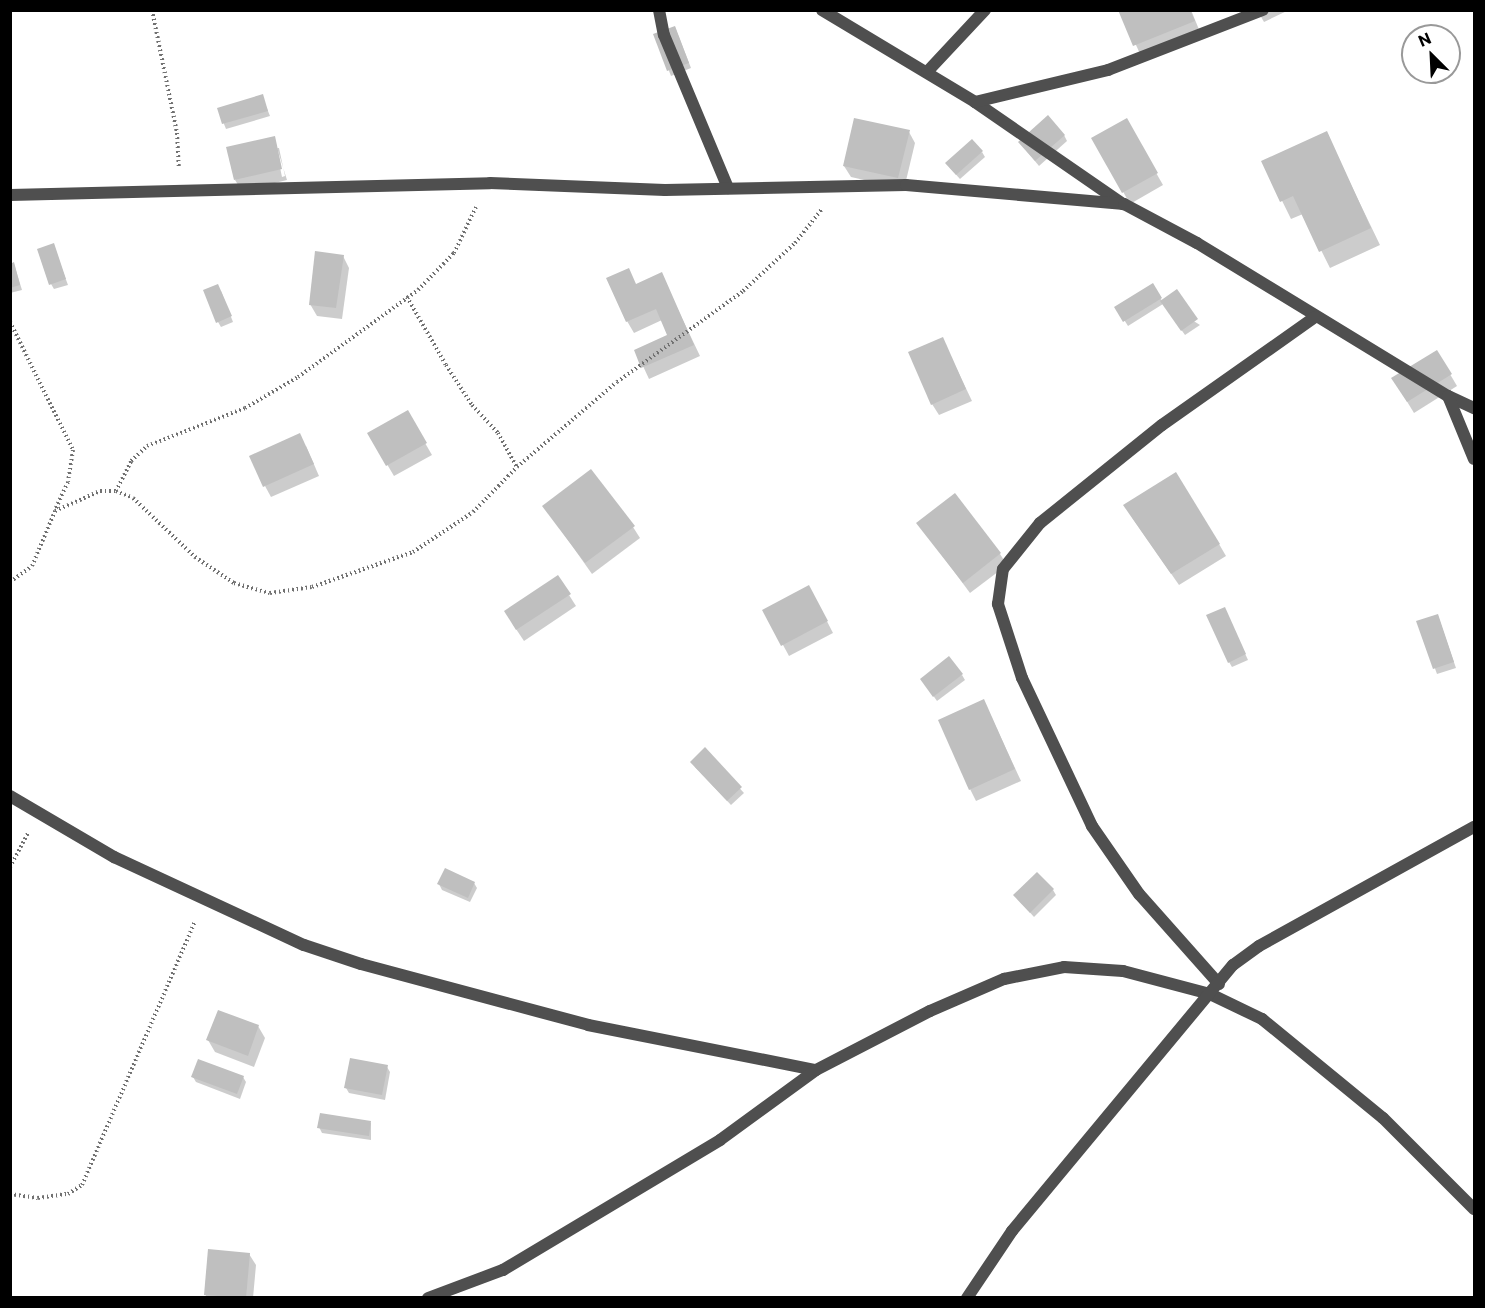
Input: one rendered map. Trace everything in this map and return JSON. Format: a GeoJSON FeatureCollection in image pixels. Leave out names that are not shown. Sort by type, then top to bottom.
{"type":"FeatureCollection","features":[{"type":"Feature","properties":{"kind":"street"},"geometry":{"type":"LineString","coordinates":[[659,10],[664,35],[728,188]]}},
{"type":"Feature","properties":{"kind":"street"},"geometry":{"type":"LineString","coordinates":[[822,10],[975,102],[1124,204],[1197,243],[1315,317],[1448,396],[1474,408]]}},
{"type":"Feature","properties":{"kind":"street"},"geometry":{"type":"LineString","coordinates":[[927,72],[985,10]]}},
{"type":"Feature","properties":{"kind":"street"},"geometry":{"type":"LineString","coordinates":[[975,102],[1108,70],[1263,10]]}},
{"type":"Feature","properties":{"kind":"street"},"geometry":{"type":"LineString","coordinates":[[10,195],[490,183],[728,188],[906,184],[1124,204]]}},
{"type":"Feature","properties":{"kind":"street"},"geometry":{"type":"LineString","coordinates":[[1219,984],[1138,894],[1092,826],[1022,678],[998,604],[1003,569],[1040,523],[1162,425],[1315,317]]}},
{"type":"Feature","properties":{"kind":"street"},"geometry":{"type":"LineString","coordinates":[[1448,396],[1474,459]]}},
{"type":"Feature","properties":{"kind":"street"},"geometry":{"type":"LineString","coordinates":[[10,796],[114,857],[304,945],[361,964],[588,1026],[816,1070]]}},
{"type":"Feature","properties":{"kind":"street"},"geometry":{"type":"LineString","coordinates":[[967,1298],[1012,1231],[1233,965],[1259,946],[1474,827]]}},
{"type":"Feature","properties":{"kind":"street"},"geometry":{"type":"LineString","coordinates":[[428,1298],[503,1270],[624,1200],[720,1140],[816,1070],[930,1011],[1004,979],[1064,967],[1123,971],[1210,994],[1262,1019],[1383,1118],[1474,1209]]}},
{"type":"Feature","properties":{"kind":"path"},"geometry":{"type":"LineString","coordinates":[[152,10],[177,134],[181,189]]}},
{"type":"Feature","properties":{"kind":"path"},"geometry":{"type":"LineString","coordinates":[[116,491],[131,461],[147,446],[244,408],[290,382],[407,297],[454,253],[490,183]]}},
{"type":"Feature","properties":{"kind":"path"},"geometry":{"type":"LineString","coordinates":[[55,511],[100,491],[116,491],[133,498],[195,557],[234,583],[270,593],[312,587],[413,552],[473,512],[517,468],[617,382],[743,291],[795,243],[842,186]]}},
{"type":"Feature","properties":{"kind":"path"},"geometry":{"type":"LineString","coordinates":[[407,297],[446,365],[472,405],[498,433],[517,468]]}},
{"type":"Feature","properties":{"kind":"path"},"geometry":{"type":"LineString","coordinates":[[10,322],[73,450],[71,472],[32,566],[10,582]]}},
{"type":"Feature","properties":{"kind":"path"},"geometry":{"type":"LineString","coordinates":[[10,867],[39,812]]}},
{"type":"Feature","properties":{"kind":"path"},"geometry":{"type":"LineString","coordinates":[[10,1194],[38,1198],[68,1194],[82,1185],[204,899]]}},
{"type":"Feature","properties":{"kind":"building"},"geometry":{"type":"Polygon","coordinates":[[[1118,10],[1190,10],[1195,21],[1133,46],[1118,10]]]}},
{"type":"Feature","properties":{"kind":"building"},"geometry":{"type":"Polygon","coordinates":[[[675,26],[689,63],[667,71],[653,34],[675,26]]]}},
{"type":"Feature","properties":{"kind":"building"},"geometry":{"type":"Polygon","coordinates":[[[263,94],[268,111],[222,124],[217,108],[263,94]]]}},
{"type":"Feature","properties":{"kind":"building"},"geometry":{"type":"Polygon","coordinates":[[[1048,115],[1065,135],[1035,161],[1018,142],[1048,115]]]}},
{"type":"Feature","properties":{"kind":"building"},"geometry":{"type":"Polygon","coordinates":[[[854,118],[910,130],[898,178],[843,166],[854,118]]]}},
{"type":"Feature","properties":{"kind":"building"},"geometry":{"type":"Polygon","coordinates":[[[1127,118],[1158,173],[1122,193],[1091,138],[1127,118]]]}},
{"type":"Feature","properties":{"kind":"building"},"geometry":{"type":"Polygon","coordinates":[[[1327,131],[1371,228],[1319,252],[1293,196],[1280,202],[1261,161],[1327,131]]]}},
{"type":"Feature","properties":{"kind":"building"},"geometry":{"type":"Polygon","coordinates":[[[275,136],[282,169],[234,180],[226,147],[275,136]]]}},
{"type":"Feature","properties":{"kind":"building"},"geometry":{"type":"Polygon","coordinates":[[[972,139],[983,151],[956,175],[945,163],[972,139]]]}},
{"type":"Feature","properties":{"kind":"building"},"geometry":{"type":"Polygon","coordinates":[[[54,243],[66,279],[49,285],[37,249],[54,243]]]}},
{"type":"Feature","properties":{"kind":"building"},"geometry":{"type":"Polygon","coordinates":[[[315,251],[344,255],[336,308],[309,305],[315,251]]]}},
{"type":"Feature","properties":{"kind":"building"},"geometry":{"type":"Polygon","coordinates":[[[14,262],[20,285],[10,288],[10,264],[14,262]]]}},
{"type":"Feature","properties":{"kind":"building"},"geometry":{"type":"Polygon","coordinates":[[[629,268],[636,284],[662,272],[694,345],[641,368],[634,350],[667,335],[656,309],[626,322],[606,278],[629,268]]]}},
{"type":"Feature","properties":{"kind":"building"},"geometry":{"type":"Polygon","coordinates":[[[1153,283],[1162,298],[1123,322],[1114,307],[1153,283]]]}},
{"type":"Feature","properties":{"kind":"building"},"geometry":{"type":"Polygon","coordinates":[[[218,284],[232,316],[216,323],[203,290],[218,284]]]}},
{"type":"Feature","properties":{"kind":"building"},"geometry":{"type":"Polygon","coordinates":[[[1177,289],[1198,319],[1181,331],[1160,301],[1177,289]]]}},
{"type":"Feature","properties":{"kind":"building"},"geometry":{"type":"Polygon","coordinates":[[[943,337],[966,389],[931,405],[908,352],[943,337]]]}},
{"type":"Feature","properties":{"kind":"building"},"geometry":{"type":"Polygon","coordinates":[[[1437,350],[1452,374],[1407,402],[1391,378],[1437,350]]]}},
{"type":"Feature","properties":{"kind":"building"},"geometry":{"type":"Polygon","coordinates":[[[408,410],[427,443],[386,466],[367,433],[408,410]]]}},
{"type":"Feature","properties":{"kind":"building"},"geometry":{"type":"Polygon","coordinates":[[[300,433],[314,464],[263,487],[249,456],[300,433]]]}},
{"type":"Feature","properties":{"kind":"building"},"geometry":{"type":"Polygon","coordinates":[[[591,469],[635,526],[585,563],[542,506],[591,469]]]}},
{"type":"Feature","properties":{"kind":"building"},"geometry":{"type":"Polygon","coordinates":[[[1176,472],[1220,544],[1171,574],[1123,505],[1176,472]]]}},
{"type":"Feature","properties":{"kind":"building"},"geometry":{"type":"Polygon","coordinates":[[[955,493],[1001,553],[963,583],[916,523],[955,493]]]}},
{"type":"Feature","properties":{"kind":"building"},"geometry":{"type":"Polygon","coordinates":[[[558,575],[571,594],[516,630],[504,611],[558,575]]]}},
{"type":"Feature","properties":{"kind":"building"},"geometry":{"type":"Polygon","coordinates":[[[809,585],[828,621],[781,646],[762,610],[809,585]]]}},
{"type":"Feature","properties":{"kind":"building"},"geometry":{"type":"Polygon","coordinates":[[[1225,607],[1246,654],[1228,663],[1206,615],[1225,607]]]}},
{"type":"Feature","properties":{"kind":"building"},"geometry":{"type":"Polygon","coordinates":[[[1438,614],[1454,662],[1433,669],[1416,621],[1438,614]]]}},
{"type":"Feature","properties":{"kind":"building"},"geometry":{"type":"Polygon","coordinates":[[[949,656],[963,674],[933,697],[920,679],[949,656]]]}},
{"type":"Feature","properties":{"kind":"building"},"geometry":{"type":"Polygon","coordinates":[[[984,699],[1015,769],[969,790],[938,720],[984,699]]]}},
{"type":"Feature","properties":{"kind":"building"},"geometry":{"type":"Polygon","coordinates":[[[705,747],[742,787],[727,801],[690,762],[705,747]]]}},
{"type":"Feature","properties":{"kind":"building"},"geometry":{"type":"Polygon","coordinates":[[[445,868],[475,882],[468,898],[437,884],[445,868]]]}},
{"type":"Feature","properties":{"kind":"building"},"geometry":{"type":"Polygon","coordinates":[[[1037,872],[1054,889],[1030,913],[1013,895],[1037,872]]]}},
{"type":"Feature","properties":{"kind":"building"},"geometry":{"type":"Polygon","coordinates":[[[218,1010],[259,1025],[248,1056],[206,1040],[218,1010]]]}},
{"type":"Feature","properties":{"kind":"building"},"geometry":{"type":"Polygon","coordinates":[[[350,1058],[388,1065],[382,1095],[344,1088],[350,1058]]]}},
{"type":"Feature","properties":{"kind":"building"},"geometry":{"type":"Polygon","coordinates":[[[198,1059],[244,1076],[237,1094],[191,1077],[198,1059]]]}},
{"type":"Feature","properties":{"kind":"building"},"geometry":{"type":"Polygon","coordinates":[[[320,1113],[371,1121],[369,1136],[317,1128],[320,1113]]]}},
{"type":"Feature","properties":{"kind":"building"},"geometry":{"type":"Polygon","coordinates":[[[208,1249],[250,1253],[246,1298],[204,1295],[208,1249]]]}}]}
